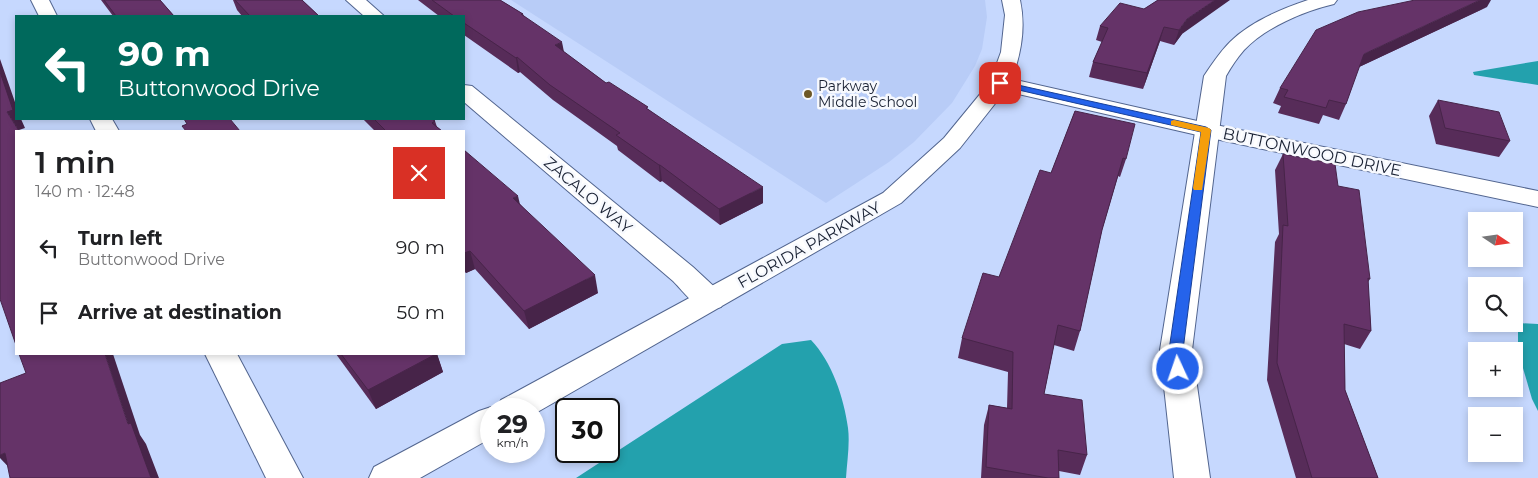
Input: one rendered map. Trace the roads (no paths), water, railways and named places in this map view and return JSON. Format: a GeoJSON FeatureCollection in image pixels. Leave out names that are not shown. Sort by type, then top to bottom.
{"type":"FeatureCollection","features":[{"type":"Feature","properties":{"kind":"street"},"geometry":{"type":"LineString","coordinates":[[40,0],[48,15]]}},
{"type":"Feature","properties":{"kind":"street"},"geometry":{"type":"LineString","coordinates":[[355,0],[374,15]]}},
{"type":"Feature","properties":{"kind":"street","name":"FLORIDA PARKWAY"},"geometry":{"type":"LineString","coordinates":[[533,398],[892,198],[952,143],[1000,83],[1011,52],[1014,15],[1011,0]]}},
{"type":"Feature","properties":{"kind":"street"},"geometry":{"type":"LineString","coordinates":[[1192,478],[1176,350],[1215,76],[1239,44],[1278,19],[1321,0]]}},
{"type":"Feature","properties":{"kind":"street","name":"BUTTONWOOD DRIVE"},"geometry":{"type":"LineString","coordinates":[[1000,83],[1206,130],[1538,200]]}},
{"type":"Feature","properties":{"kind":"street","name":"ZACALO WAY"},"geometry":{"type":"LineString","coordinates":[[465,92],[683,274],[710,300]]}},
{"type":"Feature","properties":{"kind":"street"},"geometry":{"type":"LineString","coordinates":[[223,355],[285,478]]}},
{"type":"Feature","properties":{"kind":"street"},"geometry":{"type":"LineString","coordinates":[[387,478],[480,427]]}},
{"type":"Feature","properties":{"kind":"place","name":"Parkway Middle School"},"geometry":{"type":"Point","coordinates":[808,94]}}]}
